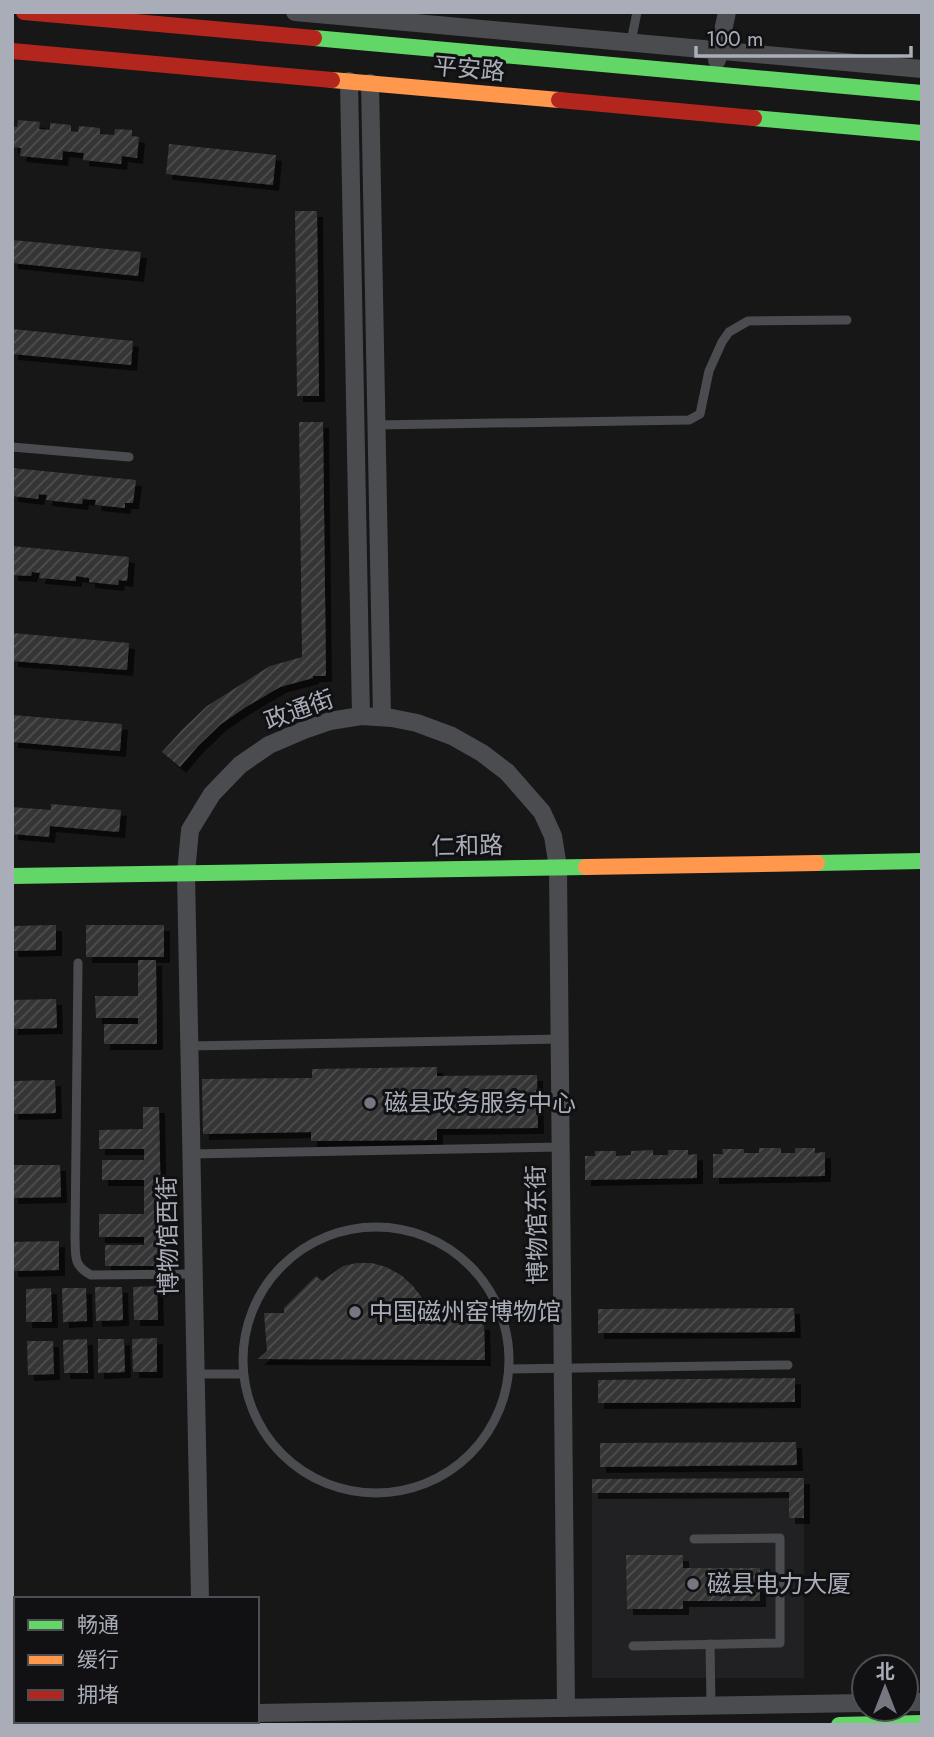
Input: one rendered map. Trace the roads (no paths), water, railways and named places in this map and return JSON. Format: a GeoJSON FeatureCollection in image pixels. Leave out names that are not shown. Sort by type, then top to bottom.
{"type":"FeatureCollection","features":[{"type":"Feature","properties":{"kind":"main road"},"geometry":{"type":"LineString","coordinates":[[24,12],[219,21],[715,74],[922,93]]}},
{"type":"Feature","properties":{"kind":"main road","name":"平安路"},"geometry":{"type":"LineString","coordinates":[[12,51],[922,133]]}},
{"type":"Feature","properties":{"kind":"main road","name":"仁和路"},"geometry":{"type":"LineString","coordinates":[[12,876],[922,861]]}},
{"type":"Feature","properties":{"kind":"main road"},"geometry":{"type":"LineString","coordinates":[[839,1725],[922,1723]]}},
{"type":"Feature","properties":{"kind":"street"},"geometry":{"type":"LineString","coordinates":[[295,12],[922,69]]}},
{"type":"Feature","properties":{"kind":"street"},"geometry":{"type":"LineString","coordinates":[[715,74],[727,12]]}},
{"type":"Feature","properties":{"kind":"street"},"geometry":{"type":"LineString","coordinates":[[349,81],[361,716]]}},
{"type":"Feature","properties":{"kind":"street"},"geometry":{"type":"LineString","coordinates":[[370,83],[382,717]]}},
{"type":"Feature","properties":{"kind":"street","name":"政通街"},"geometry":{"type":"LineString","coordinates":[[186,873],[190,830],[212,794],[240,765],[268,746],[304,730],[331,720],[361,716],[417,723],[452,736],[482,753],[506,772],[542,812],[553,836],[558,867]]}},
{"type":"Feature","properties":{"kind":"street","name":"博物馆东街"},"geometry":{"type":"LineString","coordinates":[[558,867],[566,1708]]}},
{"type":"Feature","properties":{"kind":"street","name":"博物馆西街"},"geometry":{"type":"LineString","coordinates":[[186,873],[200,1597]]}},
{"type":"Feature","properties":{"kind":"street"},"geometry":{"type":"LineString","coordinates":[[259,1713],[850,1703]]}},
{"type":"Feature","properties":{"kind":"lane"},"geometry":{"type":"LineString","coordinates":[[631,42],[637,12]]}},
{"type":"Feature","properties":{"kind":"lane"},"geometry":{"type":"LineString","coordinates":[[376,425],[688,420],[699,414],[709,371],[729,332],[748,321],[848,320]]}},
{"type":"Feature","properties":{"kind":"lane"},"geometry":{"type":"LineString","coordinates":[[12,447],[129,457]]}},
{"type":"Feature","properties":{"kind":"lane"},"geometry":{"type":"LineString","coordinates":[[78,963],[76,1263],[91,1275],[194,1274]]}},
{"type":"Feature","properties":{"kind":"lane"},"geometry":{"type":"LineString","coordinates":[[189,1046],[559,1040]]}},
{"type":"Feature","properties":{"kind":"lane"},"geometry":{"type":"LineString","coordinates":[[191,1154],[561,1147]]}},
{"type":"Feature","properties":{"kind":"lane"},"geometry":{"type":"LineString","coordinates":[[365,1228],[382,1228],[414,1233],[444,1246],[469,1265],[490,1291],[503,1320],[509,1369],[504,1398],[492,1426],[474,1451],[451,1471],[424,1485],[394,1492],[364,1493],[334,1486],[306,1474],[282,1455],[263,1431],[250,1404],[243,1374],[243,1358],[252,1311],[268,1282],[290,1258],[333,1235],[365,1228]]}},
{"type":"Feature","properties":{"kind":"lane"},"geometry":{"type":"LineString","coordinates":[[509,1369],[788,1365]]}},
{"type":"Feature","properties":{"kind":"lane"},"geometry":{"type":"LineString","coordinates":[[195,1374],[243,1374]]}},
{"type":"Feature","properties":{"kind":"lane"},"geometry":{"type":"LineString","coordinates":[[633,1646],[780,1643],[779,1538],[694,1539]]}},
{"type":"Feature","properties":{"kind":"lane"},"geometry":{"type":"LineString","coordinates":[[710,1644],[711,1705]]}},
{"type":"Feature","properties":{"kind":"place","name":"磁县政务服务中心"},"geometry":{"type":"Point","coordinates":[370,1103]}},
{"type":"Feature","properties":{"kind":"place","name":"中国磁州窑博物馆"},"geometry":{"type":"Point","coordinates":[355,1312]}},
{"type":"Feature","properties":{"kind":"place","name":"磁县电力大厦"},"geometry":{"type":"Point","coordinates":[693,1584]}}]}
